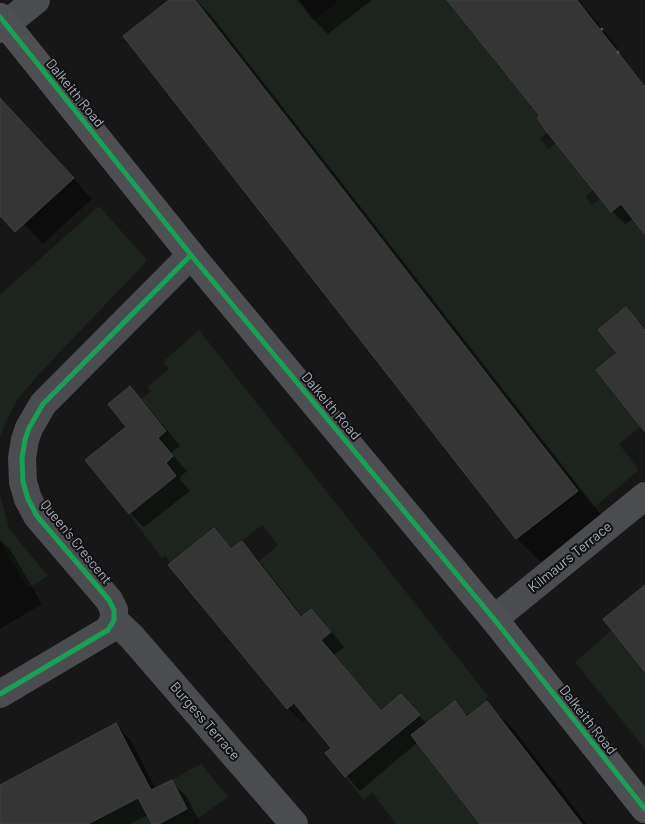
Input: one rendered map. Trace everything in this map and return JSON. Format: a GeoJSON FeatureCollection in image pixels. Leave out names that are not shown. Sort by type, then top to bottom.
{"type":"FeatureCollection","features":[{"type":"Feature","properties":{"kind":"main road","name":"Dalkeith Road"},"geometry":{"type":"LineString","coordinates":[[2,24],[191,255],[494,618],[645,810]]}},
{"type":"Feature","properties":{"kind":"street"},"geometry":{"type":"LineString","coordinates":[[2,24],[36,0]]}},
{"type":"Feature","properties":{"kind":"street","name":"Queen's Crescent"},"geometry":{"type":"LineString","coordinates":[[114,620],[114,610],[109,600],[37,516],[28,499],[23,482],[22,458],[25,440],[29,428],[43,404],[191,255]]}},
{"type":"Feature","properties":{"kind":"street","name":"Kilmaurs Terrace"},"geometry":{"type":"LineString","coordinates":[[494,618],[645,496]]}},
{"type":"Feature","properties":{"kind":"street"},"geometry":{"type":"LineString","coordinates":[[0,694],[108,630],[114,620]]}},
{"type":"Feature","properties":{"kind":"street","name":"Burgess Terrace"},"geometry":{"type":"LineString","coordinates":[[114,620],[131,636],[294,824]]}},
{"type":"Feature","properties":{"kind":"shaded area"},"geometry":{"type":"Polygon","coordinates":[[[195,0],[297,0],[313,21],[337,3],[335,0],[452,0],[449,3],[477,38],[498,22],[515,41],[493,59],[520,91],[563,56],[548,132],[540,138],[548,149],[557,143],[603,160],[582,176],[593,190],[585,196],[592,205],[600,199],[645,185],[645,331],[638,328],[639,322],[626,307],[598,330],[611,346],[616,346],[620,351],[596,371],[641,426],[619,444],[639,470],[593,508],[195,0]]]}},
{"type":"Feature","properties":{"kind":"shaded area"},"geometry":{"type":"Polygon","coordinates":[[[99,206],[146,259],[145,263],[39,374],[17,400],[0,437],[0,295],[99,206]]]}},
{"type":"Feature","properties":{"kind":"shaded area"},"geometry":{"type":"Polygon","coordinates":[[[199,330],[488,696],[485,699],[487,701],[467,717],[455,702],[423,751],[480,824],[396,824],[372,792],[364,800],[345,777],[420,716],[402,694],[381,711],[356,682],[309,722],[306,718],[301,721],[290,706],[316,644],[330,632],[311,609],[296,621],[258,562],[278,545],[262,525],[231,549],[214,528],[171,563],[165,555],[162,558],[129,514],[176,476],[166,463],[173,456],[158,438],[166,431],[139,401],[151,391],[147,387],[169,369],[163,362],[199,330]]]}},
{"type":"Feature","properties":{"kind":"shaded area"},"geometry":{"type":"Polygon","coordinates":[[[0,494],[9,529],[48,576],[28,588],[0,542],[0,494]]]}},
{"type":"Feature","properties":{"kind":"shaded area"},"geometry":{"type":"Polygon","coordinates":[[[612,630],[645,672],[645,749],[575,662],[612,630]]]}},
{"type":"Feature","properties":{"kind":"shaded area"},"geometry":{"type":"Polygon","coordinates":[[[201,764],[228,797],[194,821],[197,824],[159,824],[187,809],[172,780],[201,764]]]}},
{"type":"Feature","properties":{"kind":"shaded area"},"geometry":{"type":"Polygon","coordinates":[[[138,798],[152,824],[73,824],[138,798]]]}},
{"type":"Feature","properties":{"kind":"building"},"geometry":{"type":"Polygon","coordinates":[[[169,0],[195,0],[578,491],[516,539],[123,36],[169,0]]]}},
{"type":"Feature","properties":{"kind":"building"},"geometry":{"type":"Polygon","coordinates":[[[447,0],[577,0],[645,87],[645,235],[621,204],[611,212],[547,132],[537,118],[540,116],[447,0]]]}},
{"type":"Feature","properties":{"kind":"building"},"geometry":{"type":"Polygon","coordinates":[[[0,98],[74,178],[15,232],[0,216],[0,98]]]}},
{"type":"Feature","properties":{"kind":"building"},"geometry":{"type":"Polygon","coordinates":[[[626,307],[645,330],[645,432],[596,370],[617,353],[598,330],[626,307]]]}},
{"type":"Feature","properties":{"kind":"building"},"geometry":{"type":"Polygon","coordinates":[[[130,386],[166,431],[158,438],[173,456],[166,463],[176,476],[129,514],[85,460],[126,427],[108,404],[130,386]]]}},
{"type":"Feature","properties":{"kind":"building"},"geometry":{"type":"Polygon","coordinates":[[[214,528],[231,549],[242,541],[301,617],[311,609],[331,632],[321,640],[381,711],[401,694],[420,715],[345,777],[325,753],[331,748],[294,703],[287,709],[168,565],[214,528]]]}},
{"type":"Feature","properties":{"kind":"building"},"geometry":{"type":"Polygon","coordinates":[[[645,585],[645,672],[603,619],[645,585]]]}},
{"type":"Feature","properties":{"kind":"building"},"geometry":{"type":"Polygon","coordinates":[[[455,701],[467,717],[487,701],[582,824],[480,824],[411,735],[455,701]]]}},
{"type":"Feature","properties":{"kind":"building"},"geometry":{"type":"Polygon","coordinates":[[[116,723],[151,790],[172,780],[187,809],[159,824],[152,824],[138,798],[88,824],[0,824],[0,785],[116,723]]]}},
{"type":"Feature","properties":{"kind":"cycle path"},"geometry":{"type":"LineString","coordinates":[[0,17],[191,255],[494,619],[645,809]]}},
{"type":"Feature","properties":{"kind":"cycle path"},"geometry":{"type":"LineString","coordinates":[[0,694],[108,630],[114,620],[114,610],[109,600],[37,516],[28,499],[23,482],[22,458],[29,428],[43,404],[191,255]]}}]}
